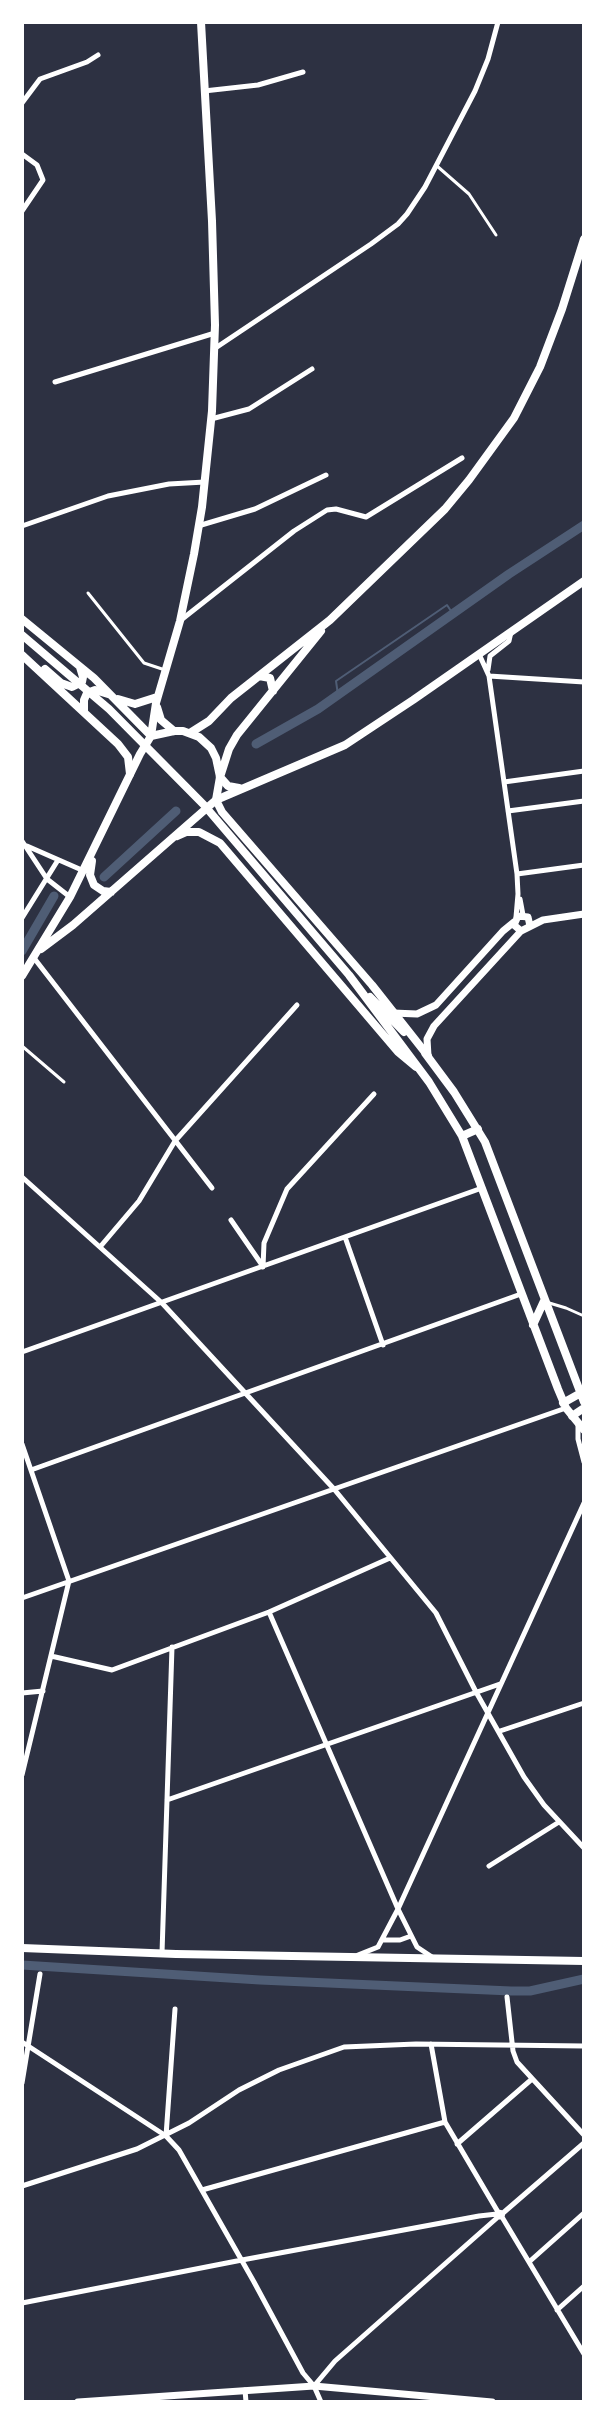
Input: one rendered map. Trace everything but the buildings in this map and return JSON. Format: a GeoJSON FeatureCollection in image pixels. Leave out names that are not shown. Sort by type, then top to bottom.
{"type":"FeatureCollection","features":[{"type":"Feature","properties":{"kind":"main road"},"geometry":{"type":"LineString","coordinates":[[22,976],[41,949],[70,897],[130,774],[152,736],[156,700],[180,621],[198,526],[211,419],[215,333],[212,221],[201,22]]}},
{"type":"Feature","properties":{"kind":"main road"},"geometry":{"type":"LineString","coordinates":[[190,733],[209,721],[231,698],[330,620],[446,508],[494,448],[514,418],[540,366],[562,309],[584,239]]}},
{"type":"Feature","properties":{"kind":"main road"},"geometry":{"type":"LineString","coordinates":[[41,949],[73,925],[216,800],[345,745],[584,581]]}},
{"type":"Feature","properties":{"kind":"main road"},"geometry":{"type":"LineString","coordinates":[[22,619],[78,663],[152,736]]}},
{"type":"Feature","properties":{"kind":"main road"},"geometry":{"type":"LineString","coordinates":[[330,620],[237,735],[229,749],[220,777],[216,800],[222,812],[395,1013],[472,1118],[501,1184],[581,1398],[565,1405]]}},
{"type":"Feature","properties":{"kind":"main road"},"geometry":{"type":"LineString","coordinates":[[22,635],[109,709],[177,776],[348,975],[420,1069],[462,1136],[565,1405],[581,1427]]}},
{"type":"Feature","properties":{"kind":"main road"},"geometry":{"type":"LineString","coordinates":[[23,655],[61,682],[72,687],[79,685],[83,677],[78,663]]}},
{"type":"Feature","properties":{"kind":"main road"},"geometry":{"type":"LineString","coordinates":[[23,655],[124,751],[128,757],[130,774]]}},
{"type":"Feature","properties":{"kind":"main road"},"geometry":{"type":"LineString","coordinates":[[260,676],[270,678],[273,691]]}},
{"type":"Feature","properties":{"kind":"main road"},"geometry":{"type":"LineString","coordinates":[[84,711],[86,696],[93,690],[135,704],[156,700]]}},
{"type":"Feature","properties":{"kind":"main road"},"geometry":{"type":"LineString","coordinates":[[156,700],[161,720],[174,731]]}},
{"type":"Feature","properties":{"kind":"main road"},"geometry":{"type":"LineString","coordinates":[[152,736],[174,731],[199,737],[211,748],[216,758],[220,777],[228,786],[241,788]]}},
{"type":"Feature","properties":{"kind":"main road"},"geometry":{"type":"LineString","coordinates":[[174,837],[192,831],[207,834],[220,843],[391,1044],[407,1061],[420,1069]]}},
{"type":"Feature","properties":{"kind":"main road"},"geometry":{"type":"LineString","coordinates":[[229,853],[246,839]]}},
{"type":"Feature","properties":{"kind":"main road"},"geometry":{"type":"LineString","coordinates":[[95,849],[90,870],[91,880],[98,889],[111,892]]}},
{"type":"Feature","properties":{"kind":"main road"},"geometry":{"type":"LineString","coordinates":[[348,975],[428,1056]]}},
{"type":"Feature","properties":{"kind":"main road"},"geometry":{"type":"LineString","coordinates":[[456,1125],[472,1118]]}},
{"type":"Feature","properties":{"kind":"main road"},"geometry":{"type":"LineString","coordinates":[[462,1136],[478,1129]]}},
{"type":"Feature","properties":{"kind":"main road"},"geometry":{"type":"LineString","coordinates":[[533,1325],[544,1301]]}},
{"type":"Feature","properties":{"kind":"main road"},"geometry":{"type":"LineString","coordinates":[[572,1416],[584,1408]]}},
{"type":"Feature","properties":{"kind":"main road"},"geometry":{"type":"LineString","coordinates":[[22,1948],[584,1961]]}},
{"type":"Feature","properties":{"kind":"street"},"geometry":{"type":"LineString","coordinates":[[214,349],[307,289],[398,224],[417,200],[474,91],[488,59],[498,22]]}},
{"type":"Feature","properties":{"kind":"street"},"geometry":{"type":"LineString","coordinates":[[22,104],[40,79],[87,62],[98,55]]}},
{"type":"Feature","properties":{"kind":"street"},"geometry":{"type":"LineString","coordinates":[[204,91],[258,85],[303,72]]}},
{"type":"Feature","properties":{"kind":"street"},"geometry":{"type":"LineString","coordinates":[[22,154],[37,165],[43,180],[22,211]]}},
{"type":"Feature","properties":{"kind":"street"},"geometry":{"type":"LineString","coordinates":[[55,382],[215,333]]}},
{"type":"Feature","properties":{"kind":"street"},"geometry":{"type":"LineString","coordinates":[[211,419],[249,409],[312,369]]}},
{"type":"Feature","properties":{"kind":"street"},"geometry":{"type":"LineString","coordinates":[[180,621],[294,531],[327,510],[336,509],[366,518],[462,458]]}},
{"type":"Feature","properties":{"kind":"street"},"geometry":{"type":"LineString","coordinates":[[198,526],[255,508],[326,474]]}},
{"type":"Feature","properties":{"kind":"street"},"geometry":{"type":"LineString","coordinates":[[22,526],[108,496],[169,484],[205,482]]}},
{"type":"Feature","properties":{"kind":"street"},"geometry":{"type":"LineString","coordinates":[[511,631],[509,641],[490,656],[489,674],[517,874],[520,918],[516,927],[521,931]]}},
{"type":"Feature","properties":{"kind":"street"},"geometry":{"type":"LineString","coordinates":[[479,654],[489,674]]}},
{"type":"Feature","properties":{"kind":"street"},"geometry":{"type":"LineString","coordinates":[[489,674],[584,682]]}},
{"type":"Feature","properties":{"kind":"street"},"geometry":{"type":"LineString","coordinates":[[504,782],[584,771]]}},
{"type":"Feature","properties":{"kind":"street"},"geometry":{"type":"LineString","coordinates":[[508,811],[584,801]]}},
{"type":"Feature","properties":{"kind":"street"},"geometry":{"type":"LineString","coordinates":[[24,843],[84,871]]}},
{"type":"Feature","properties":{"kind":"street"},"geometry":{"type":"LineString","coordinates":[[24,843],[47,879],[70,897]]}},
{"type":"Feature","properties":{"kind":"street"},"geometry":{"type":"LineString","coordinates":[[22,918],[58,860]]}},
{"type":"Feature","properties":{"kind":"street"},"geometry":{"type":"LineString","coordinates":[[517,874],[584,865]]}},
{"type":"Feature","properties":{"kind":"street"},"geometry":{"type":"LineString","coordinates":[[383,1010],[417,1014],[432,1008],[506,927],[520,918],[543,920],[584,914]]}},
{"type":"Feature","properties":{"kind":"street"},"geometry":{"type":"LineString","coordinates":[[520,918],[530,926]]}},
{"type":"Feature","properties":{"kind":"street"},"geometry":{"type":"LineString","coordinates":[[428,1056],[427,1045],[430,1031],[521,931],[543,920]]}},
{"type":"Feature","properties":{"kind":"street"},"geometry":{"type":"LineString","coordinates":[[34,958],[212,1188]]}},
{"type":"Feature","properties":{"kind":"street"},"geometry":{"type":"LineString","coordinates":[[474,964],[483,972]]}},
{"type":"Feature","properties":{"kind":"street"},"geometry":{"type":"LineString","coordinates":[[100,1247],[139,1201],[175,1141],[297,1005]]}},
{"type":"Feature","properties":{"kind":"street"},"geometry":{"type":"LineString","coordinates":[[263,1267],[264,1243],[287,1189],[374,1094]]}},
{"type":"Feature","properties":{"kind":"street"},"geometry":{"type":"LineString","coordinates":[[22,1178],[162,1303],[334,1489],[436,1613],[524,1777],[559,1822],[583,1846]]}},
{"type":"Feature","properties":{"kind":"street"},"geometry":{"type":"LineString","coordinates":[[22,1352],[482,1188]]}},
{"type":"Feature","properties":{"kind":"street"},"geometry":{"type":"LineString","coordinates":[[231,1220],[263,1267]]}},
{"type":"Feature","properties":{"kind":"street"},"geometry":{"type":"LineString","coordinates":[[345,1237],[383,1345]]}},
{"type":"Feature","properties":{"kind":"street"},"geometry":{"type":"LineString","coordinates":[[31,1470],[521,1294]]}},
{"type":"Feature","properties":{"kind":"street"},"geometry":{"type":"LineString","coordinates":[[22,1598],[565,1405]]}},
{"type":"Feature","properties":{"kind":"street"},"geometry":{"type":"LineString","coordinates":[[581,1427],[578,1439],[584,1462]]}},
{"type":"Feature","properties":{"kind":"street"},"geometry":{"type":"LineString","coordinates":[[22,1444],[69,1581],[22,1775]]}},
{"type":"Feature","properties":{"kind":"street"},"geometry":{"type":"LineString","coordinates":[[353,1957],[376,1949],[398,1909],[584,1503]]}},
{"type":"Feature","properties":{"kind":"street"},"geometry":{"type":"LineString","coordinates":[[51,1656],[112,1670],[268,1612],[390,1558]]}},
{"type":"Feature","properties":{"kind":"street"},"geometry":{"type":"LineString","coordinates":[[268,1612],[411,1936],[417,1947],[436,1959]]}},
{"type":"Feature","properties":{"kind":"street"},"geometry":{"type":"LineString","coordinates":[[162,1953],[172,1647]]}},
{"type":"Feature","properties":{"kind":"street"},"geometry":{"type":"LineString","coordinates":[[167,1800],[500,1684]]}},
{"type":"Feature","properties":{"kind":"street"},"geometry":{"type":"LineString","coordinates":[[22,1693],[43,1691]]}},
{"type":"Feature","properties":{"kind":"street"},"geometry":{"type":"LineString","coordinates":[[500,1731],[584,1703]]}},
{"type":"Feature","properties":{"kind":"street"},"geometry":{"type":"LineString","coordinates":[[489,1866],[559,1822]]}},
{"type":"Feature","properties":{"kind":"street"},"geometry":{"type":"LineString","coordinates":[[382,1940],[400,1940],[411,1936]]}},
{"type":"Feature","properties":{"kind":"street"},"geometry":{"type":"LineString","coordinates":[[22,2083],[40,1974]]}},
{"type":"Feature","properties":{"kind":"street"},"geometry":{"type":"LineString","coordinates":[[507,1997],[512,2046],[517,2062],[584,2135]]}},
{"type":"Feature","properties":{"kind":"street"},"geometry":{"type":"LineString","coordinates":[[166,2136],[175,2009]]}},
{"type":"Feature","properties":{"kind":"street"},"geometry":{"type":"LineString","coordinates":[[22,2042],[166,2136],[179,2150],[321,2402]]}},
{"type":"Feature","properties":{"kind":"street"},"geometry":{"type":"LineString","coordinates":[[22,2186],[137,2149],[166,2136],[239,2090],[279,2070],[330,2050],[369,2044],[584,2046]]}},
{"type":"Feature","properties":{"kind":"street"},"geometry":{"type":"LineString","coordinates":[[430,2044],[445,2122],[584,2354]]}},
{"type":"Feature","properties":{"kind":"street"},"geometry":{"type":"LineString","coordinates":[[457,2144],[532,2079]]}},
{"type":"Feature","properties":{"kind":"street"},"geometry":{"type":"LineString","coordinates":[[202,2190],[445,2122]]}},
{"type":"Feature","properties":{"kind":"street"},"geometry":{"type":"LineString","coordinates":[[314,2386],[335,2361],[499,2215],[584,2143]]}},
{"type":"Feature","properties":{"kind":"street"},"geometry":{"type":"LineString","coordinates":[[529,2262],[584,2213]]}},
{"type":"Feature","properties":{"kind":"street"},"geometry":{"type":"LineString","coordinates":[[22,2303],[479,2216],[499,2215]]}},
{"type":"Feature","properties":{"kind":"street"},"geometry":{"type":"LineString","coordinates":[[557,2310],[584,2286]]}},
{"type":"Feature","properties":{"kind":"street"},"geometry":{"type":"LineString","coordinates":[[78,2402],[172,2398],[245,2390],[314,2386],[492,2402]]}},
{"type":"Feature","properties":{"kind":"street"},"geometry":{"type":"LineString","coordinates":[[245,2390],[246,2402]]}},
{"type":"Feature","properties":{"kind":"street"},"geometry":{"type":"LineString","coordinates":[[166,2402],[172,2398]]}},
{"type":"Feature","properties":{"kind":"lane"},"geometry":{"type":"LineString","coordinates":[[436,165],[469,195],[496,235]]}},
{"type":"Feature","properties":{"kind":"lane"},"geometry":{"type":"LineString","coordinates":[[88,593],[144,663],[165,670]]}},
{"type":"Feature","properties":{"kind":"lane"},"geometry":{"type":"LineString","coordinates":[[22,1046],[64,1082]]}},
{"type":"Feature","properties":{"kind":"lane"},"geometry":{"type":"LineString","coordinates":[[544,1301],[584,1316]]}},
{"type":"Feature","properties":{"kind":"waterway"},"geometry":{"type":"LineString","coordinates":[[256,744],[318,709],[509,574],[584,525]]}},
{"type":"Feature","properties":{"kind":"waterway"},"geometry":{"type":"LineString","coordinates":[[338,695],[336,681],[447,605],[453,614]]}},
{"type":"Feature","properties":{"kind":"waterway"},"geometry":{"type":"LineString","coordinates":[[104,877],[176,811]]}},
{"type":"Feature","properties":{"kind":"waterway"},"geometry":{"type":"LineString","coordinates":[[22,951],[54,896]]}},
{"type":"Feature","properties":{"kind":"waterway"},"geometry":{"type":"LineString","coordinates":[[22,1965],[260,1980],[511,1991],[530,1991],[584,1979]]}},
{"type":"Feature","properties":{"kind":"waterway"},"geometry":{"type":"LineString","coordinates":[[260,1980],[315,1985],[323,1982]]}}]}
